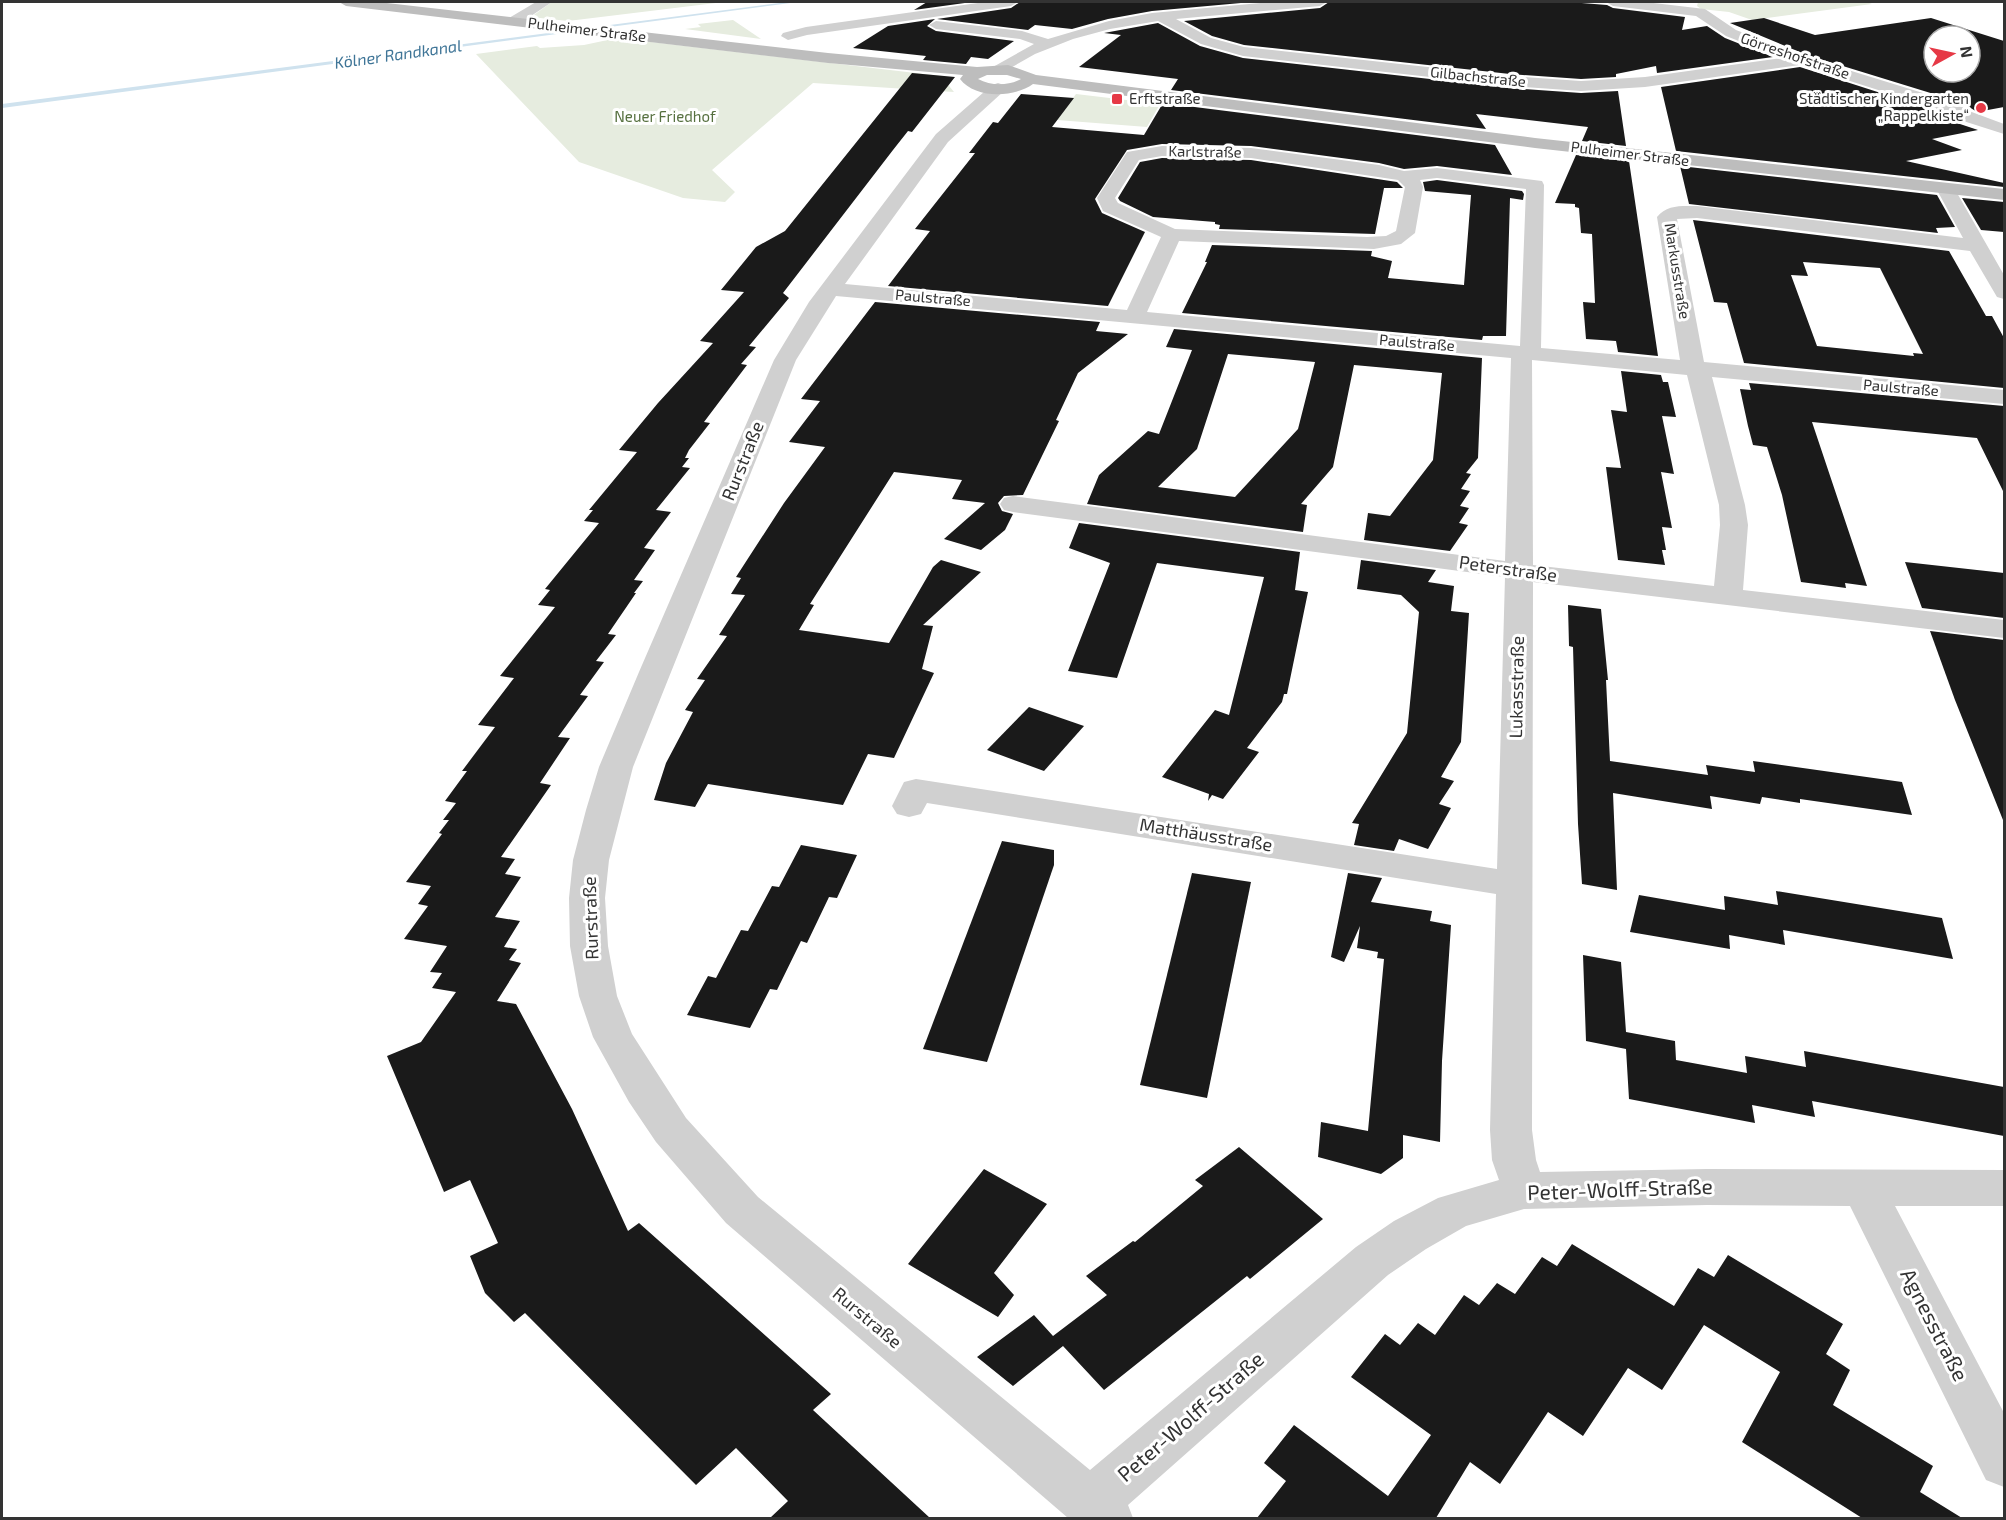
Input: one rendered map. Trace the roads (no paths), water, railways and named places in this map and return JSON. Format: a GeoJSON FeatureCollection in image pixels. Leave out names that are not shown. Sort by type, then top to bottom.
{"type":"FeatureCollection","features":[{"type":"Feature","properties":{"kind":"main road","name":"Pulheimer Straße"},"geometry":{"type":"LineString","coordinates":[[346,2],[828,58],[974,79]]}},
{"type":"Feature","properties":{"kind":"main road"},"geometry":{"type":"LineString","coordinates":[[974,79],[998,70],[1024,78]]}},
{"type":"Feature","properties":{"kind":"main road","name":"Pulheimer Straße"},"geometry":{"type":"LineString","coordinates":[[1024,78],[1240,109],[2004,195]]}},
{"type":"Feature","properties":{"kind":"main road"},"geometry":{"type":"LineString","coordinates":[[974,79],[998,88],[1024,78]]}},
{"type":"Feature","properties":{"kind":"street"},"geometry":{"type":"LineString","coordinates":[[514,21],[545,2]]}},
{"type":"Feature","properties":{"kind":"street"},"geometry":{"type":"LineString","coordinates":[[788,36],[806,31],[1011,2]]}},
{"type":"Feature","properties":{"kind":"street"},"geometry":{"type":"LineString","coordinates":[[998,70],[1037,47],[1097,28],[1162,17],[1320,2]]}},
{"type":"Feature","properties":{"kind":"street","name":"Görreshofstraße"},"geometry":{"type":"LineString","coordinates":[[1612,2],[1692,10],[1710,17],[1731,33],[1802,60],[1956,109],[1963,115],[2004,129]]}},
{"type":"Feature","properties":{"kind":"street"},"geometry":{"type":"LineString","coordinates":[[912,16],[927,24],[1022,35],[1049,44]]}},
{"type":"Feature","properties":{"kind":"street","name":"Gilbachstraße"},"geometry":{"type":"LineString","coordinates":[[1162,17],[1206,41],[1243,51],[1544,84],[1596,86],[1632,84],[1802,60]]}},
{"type":"Feature","properties":{"kind":"street"},"geometry":{"type":"LineString","coordinates":[[1024,78],[1050,49],[1049,44]]}},
{"type":"Feature","properties":{"kind":"street","name":"Rurstraße"},"geometry":{"type":"LineString","coordinates":[[956,122],[974,79]]}},
{"type":"Feature","properties":{"kind":"street","name":"Rurstraße"},"geometry":{"type":"LineString","coordinates":[[998,88],[976,110],[956,122],[891,204],[804,325],[785,360],[616,767],[591,860],[588,889],[589,946],[598,996],[614,1037],[644,1090],[671,1130],[742,1210],[1099,1511]]}},
{"type":"Feature","properties":{"kind":"street","name":"Karlstraße"},"geometry":{"type":"LineString","coordinates":[[1162,151],[1251,153],[1379,170],[1404,176],[1412,181],[1414,187],[1407,230],[1401,237],[1394,240],[1354,243],[1172,235],[1110,207],[1107,203],[1106,198],[1133,156],[1162,151]]}},
{"type":"Feature","properties":{"kind":"street","name":"Karlstraße"},"geometry":{"type":"LineString","coordinates":[[1404,176],[1437,173],[1535,185]]}},
{"type":"Feature","properties":{"kind":"street","name":"Lukasstraße"},"geometry":{"type":"LineString","coordinates":[[1524,1191],[1514,1160],[1512,1130],[1513,884],[1521,360],[1532,345],[1535,185]]}},
{"type":"Feature","properties":{"kind":"street"},"geometry":{"type":"LineString","coordinates":[[1946,190],[2004,293]]}},
{"type":"Feature","properties":{"kind":"street","name":"Markusstraße"},"geometry":{"type":"LineString","coordinates":[[1728,595],[1734,525],[1732,505],[1697,369],[1692,362],[1667,217],[1670,214],[1685,211],[1710,213],[1978,246]]}},
{"type":"Feature","properties":{"kind":"street"},"geometry":{"type":"LineString","coordinates":[[1134,317],[1172,235]]}},
{"type":"Feature","properties":{"kind":"street","name":"Paulstraße"},"geometry":{"type":"LineString","coordinates":[[830,289],[2004,397]]}},
{"type":"Feature","properties":{"kind":"street","name":"Peterstraße"},"geometry":{"type":"LineString","coordinates":[[1013,504],[1491,566],[1519,572],[2004,629]]}},
{"type":"Feature","properties":{"kind":"street","name":"Matthäusstraße"},"geometry":{"type":"LineString","coordinates":[[909,806],[916,790],[1513,884]]}},
{"type":"Feature","properties":{"kind":"street","name":"Peter-Wolff-Straße"},"geometry":{"type":"LineString","coordinates":[[1099,1511],[1372,1261],[1410,1235],[1454,1211],[1524,1191],[1707,1187],[2004,1188]]}},
{"type":"Feature","properties":{"kind":"street","name":"Agnesstraße"},"geometry":{"type":"LineString","coordinates":[[1863,1188],[2004,1463]]}},
{"type":"Feature","properties":{"kind":"waterway","name":"Kölner Randkanal"},"geometry":{"type":"LineString","coordinates":[[2,106],[795,2]]}},
{"type":"Feature","properties":{"kind":"place","name":"Erftstraße"},"geometry":{"type":"Point","coordinates":[1117,99]}},
{"type":"Feature","properties":{"kind":"place","name":"Städtischer Kindergarten „Rappelkiste“"},"geometry":{"type":"Point","coordinates":[1981,108]}},
{"type":"Feature","properties":{"kind":"park label","name":"Neuer Friedhof"},"geometry":{"type":"Point","coordinates":[665,117]}}]}
